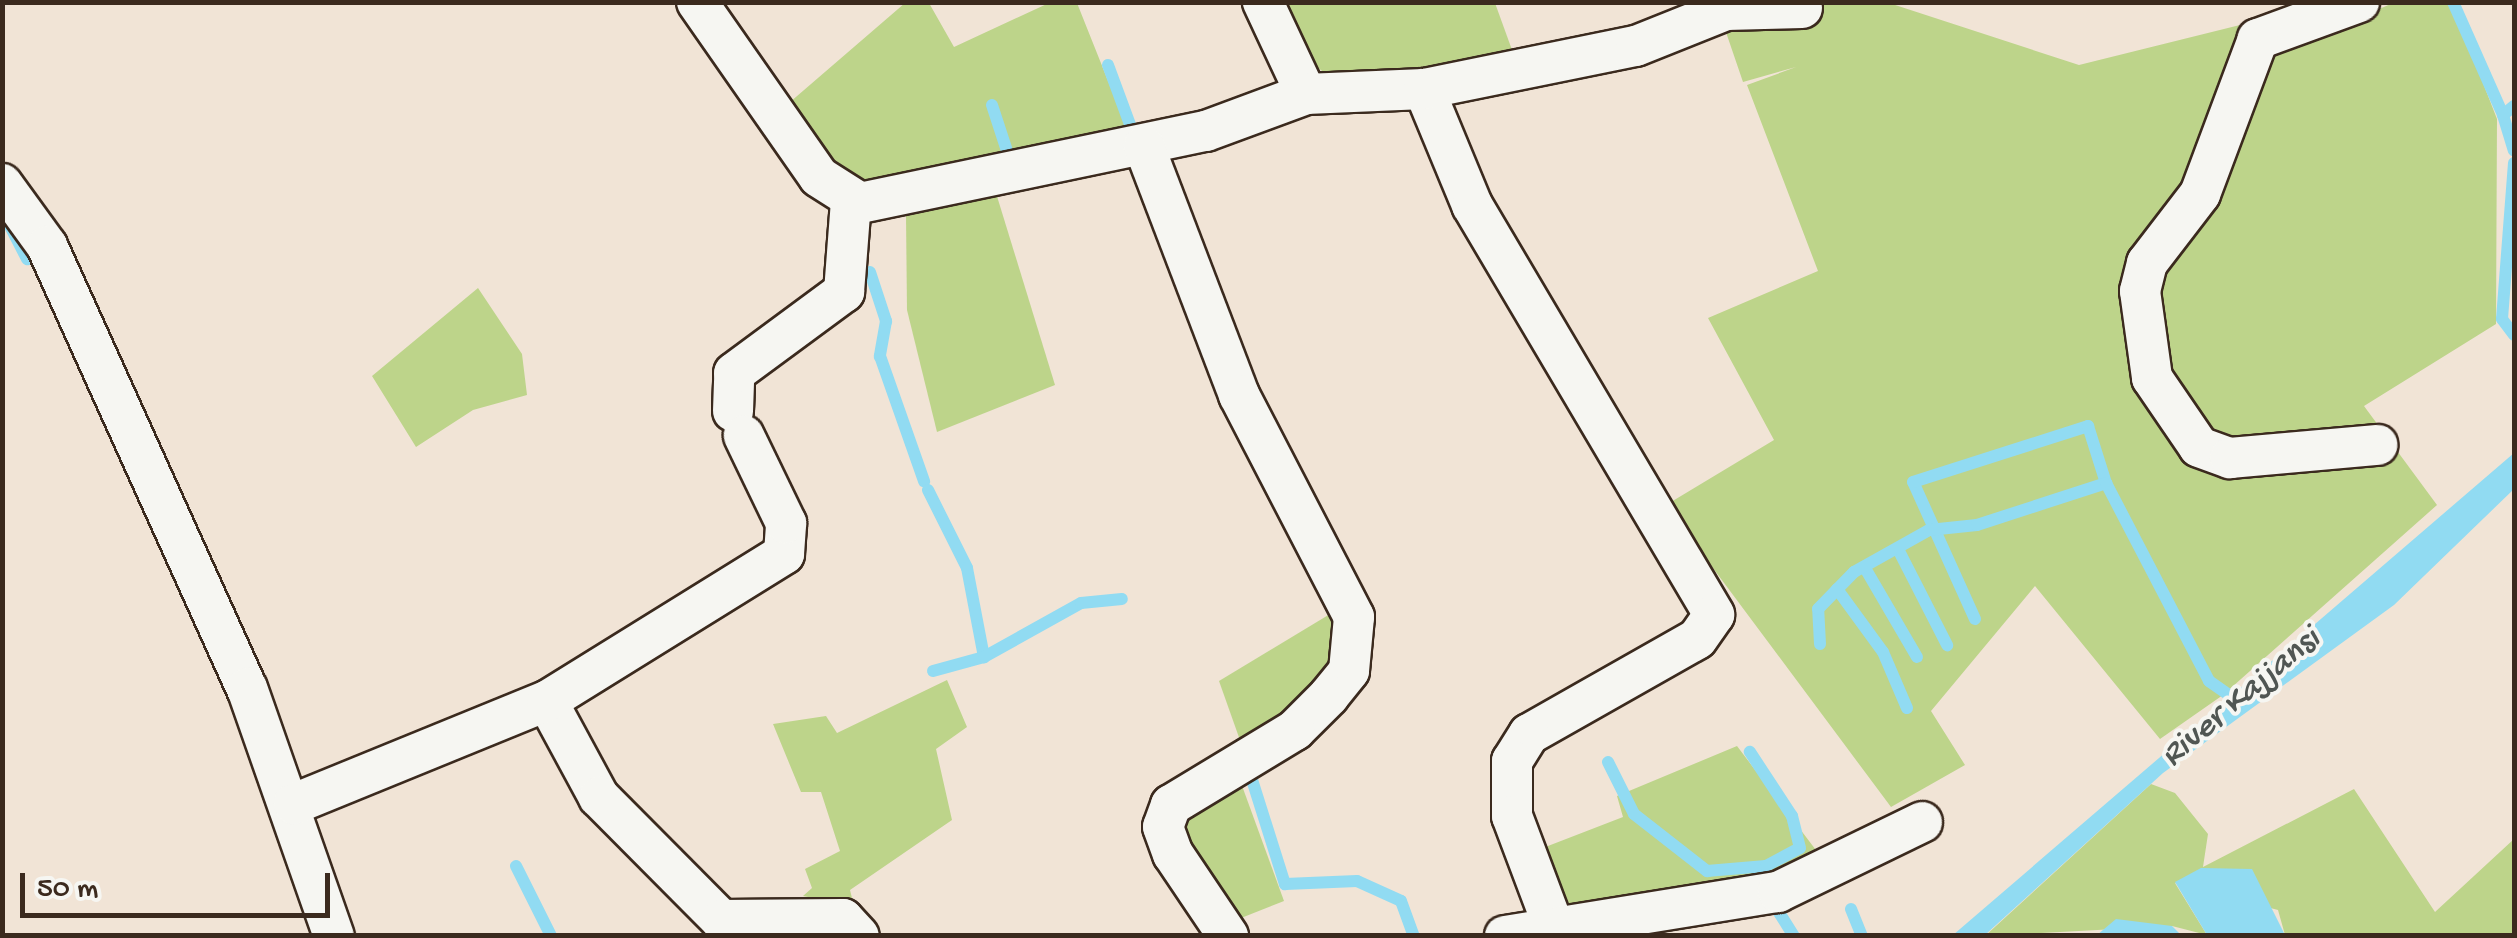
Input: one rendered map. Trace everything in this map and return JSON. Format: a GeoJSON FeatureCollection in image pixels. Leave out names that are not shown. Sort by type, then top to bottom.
{"type":"FeatureCollection","features":[{"type":"Feature","properties":{"kind":"street"},"geometry":{"type":"LineString","coordinates":[[697,2],[819,177],[850,201],[1144,146],[1306,94],[1424,89],[1636,46],[1726,10],[1802,8]]}},
{"type":"Feature","properties":{"kind":"street"},"geometry":{"type":"LineString","coordinates":[[1264,2],[1306,94]]}},
{"type":"Feature","properties":{"kind":"street"},"geometry":{"type":"LineString","coordinates":[[2359,2],[2258,39],[2200,194],[2152,254],[2140,291],[2152,378],[2199,447],[2230,458],[2377,445]]}},
{"type":"Feature","properties":{"kind":"street"},"geometry":{"type":"LineString","coordinates":[[1424,89],[1472,206],[1714,615],[1697,638],[1530,734],[1512,761],[1512,816],[1554,929]]}},
{"type":"Feature","properties":{"kind":"street"},"geometry":{"type":"LineString","coordinates":[[1144,146],[1239,395],[1354,617],[1349,671],[1329,696],[1295,730],[1171,805],[1163,828],[1173,854],[1228,936]]}},
{"type":"Feature","properties":{"kind":"street"},"geometry":{"type":"LineString","coordinates":[[2,184],[47,246],[294,804],[334,936]]}},
{"type":"Feature","properties":{"kind":"street"},"geometry":{"type":"LineString","coordinates":[[294,804],[547,701],[791,547],[738,424],[734,373],[844,292],[850,201]]}},
{"type":"Feature","properties":{"kind":"street"},"geometry":{"type":"LineString","coordinates":[[547,701],[600,797],[721,920],[842,918],[859,936]]}},
{"type":"Feature","properties":{"kind":"street"},"geometry":{"type":"LineString","coordinates":[[1505,936],[1778,892],[1922,822]]}},
{"type":"Feature","properties":{"kind":"green space"},"geometry":{"type":"Polygon","coordinates":[[[905,3],[929,3],[954,47],[1049,3],[1077,3],[1130,136],[855,192],[782,109],[905,3]]]}},
{"type":"Feature","properties":{"kind":"green space"},"geometry":{"type":"Polygon","coordinates":[[[1274,3],[1495,3],[1516,61],[1326,74],[1300,54],[1274,3]]]}},
{"type":"Feature","properties":{"kind":"green space"},"geometry":{"type":"Polygon","coordinates":[[[1716,3],[1889,3],[2079,65],[2240,25],[2188,193],[2135,249],[2122,317],[2155,409],[2177,404],[2154,272],[2264,59],[2393,3],[2452,3],[2497,119],[2496,324],[2364,406],[2437,505],[2223,695],[2160,739],[2035,586],[1931,711],[1965,765],[1891,807],[1666,505],[1774,440],[1708,318],[1818,271],[1747,85],[1796,67],[1743,82],[1716,3]]]}},
{"type":"Feature","properties":{"kind":"green space"},"geometry":{"type":"Polygon","coordinates":[[[996,193],[1055,385],[937,432],[907,310],[906,215],[996,193]]]}},
{"type":"Feature","properties":{"kind":"green space"},"geometry":{"type":"Polygon","coordinates":[[[478,288],[522,354],[527,395],[473,410],[416,447],[372,376],[478,288]]]}},
{"type":"Feature","properties":{"kind":"green space"},"geometry":{"type":"Polygon","coordinates":[[[1340,608],[1340,669],[1287,719],[1241,743],[1219,681],[1340,608]]]}},
{"type":"Feature","properties":{"kind":"green space"},"geometry":{"type":"Polygon","coordinates":[[[947,680],[967,727],[936,749],[952,820],[850,890],[854,906],[803,896],[812,888],[805,869],[840,851],[821,792],[801,792],[773,724],[826,716],[837,733],[947,680]]]}},
{"type":"Feature","properties":{"kind":"green space"},"geometry":{"type":"Polygon","coordinates":[[[1737,746],[1828,866],[1562,908],[1535,851],[1623,817],[1617,796],[1737,746]]]}},
{"type":"Feature","properties":{"kind":"green space"},"geometry":{"type":"Polygon","coordinates":[[[1237,772],[1284,901],[1231,922],[1183,843],[1180,820],[1237,772]]]}},
{"type":"Feature","properties":{"kind":"green space"},"geometry":{"type":"Polygon","coordinates":[[[2151,784],[2175,793],[2208,834],[2203,867],[2354,789],[2435,912],[2514,839],[2514,935],[2285,935],[2278,910],[2175,883],[2207,935],[2172,926],[1985,936],[2151,784]]]}},
{"type":"Feature","properties":{"kind":"water","name":"River Kajjansi"},"geometry":{"type":"Polygon","coordinates":[[[2514,453],[2514,489],[2394,605],[2163,773],[1985,935],[1953,935],[2514,453]]]}},
{"type":"Feature","properties":{"kind":"water"},"geometry":{"type":"Polygon","coordinates":[[[2201,868],[2252,869],[2285,935],[2207,935],[2175,882],[2201,868]]]}},
{"type":"Feature","properties":{"kind":"water"},"geometry":{"type":"Polygon","coordinates":[[[2116,919],[2172,926],[2181,935],[2097,935],[2116,919]]]}},
{"type":"Feature","properties":{"kind":"waterway"},"geometry":{"type":"LineString","coordinates":[[2453,2],[2503,115]]}},
{"type":"Feature","properties":{"kind":"waterway"},"geometry":{"type":"LineString","coordinates":[[1108,65],[1132,130],[1145,128]]}},
{"type":"Feature","properties":{"kind":"waterway"},"geometry":{"type":"LineString","coordinates":[[992,105],[1009,157],[1000,159]]}},
{"type":"Feature","properties":{"kind":"waterway"},"geometry":{"type":"LineString","coordinates":[[2514,106],[2503,115],[2514,150]]}},
{"type":"Feature","properties":{"kind":"waterway"},"geometry":{"type":"LineString","coordinates":[[2514,163],[2502,319],[2514,335]]}},
{"type":"Feature","properties":{"kind":"waterway"},"geometry":{"type":"LineString","coordinates":[[8,222],[27,259]]}},
{"type":"Feature","properties":{"kind":"waterway"},"geometry":{"type":"LineString","coordinates":[[870,272],[886,321],[880,356],[924,481]]}},
{"type":"Feature","properties":{"kind":"waterway"},"geometry":{"type":"LineString","coordinates":[[1975,619],[1913,482],[2088,426],[2106,483]]}},
{"type":"Feature","properties":{"kind":"waterway","name":"River Kajjansi"},"geometry":{"type":"LineString","coordinates":[[1820,644],[1818,609],[1854,572],[1929,530],[1977,525],[2106,483],[2209,681],[2241,703]]}},
{"type":"Feature","properties":{"kind":"waterway"},"geometry":{"type":"LineString","coordinates":[[928,490],[967,568],[984,657]]}},
{"type":"Feature","properties":{"kind":"waterway"},"geometry":{"type":"LineString","coordinates":[[1899,551],[1947,645]]}},
{"type":"Feature","properties":{"kind":"waterway"},"geometry":{"type":"LineString","coordinates":[[1865,568],[1917,657]]}},
{"type":"Feature","properties":{"kind":"waterway"},"geometry":{"type":"LineString","coordinates":[[1837,589],[1883,652],[1907,708]]}},
{"type":"Feature","properties":{"kind":"waterway"},"geometry":{"type":"LineString","coordinates":[[933,671],[984,657],[1081,603],[1122,599]]}},
{"type":"Feature","properties":{"kind":"waterway"},"geometry":{"type":"LineString","coordinates":[[1608,762],[1634,814],[1707,871],[1766,866],[1800,848],[1792,816],[1750,752]]}},
{"type":"Feature","properties":{"kind":"waterway"},"geometry":{"type":"LineString","coordinates":[[1248,767],[1285,884],[1357,881],[1401,901],[1414,936]]}},
{"type":"Feature","properties":{"kind":"waterway"},"geometry":{"type":"LineString","coordinates":[[516,866],[551,936]]}},
{"type":"Feature","properties":{"kind":"waterway"},"geometry":{"type":"LineString","coordinates":[[1775,906],[1794,936]]}},
{"type":"Feature","properties":{"kind":"waterway"},"geometry":{"type":"LineString","coordinates":[[1851,909],[1862,936]]}}]}
